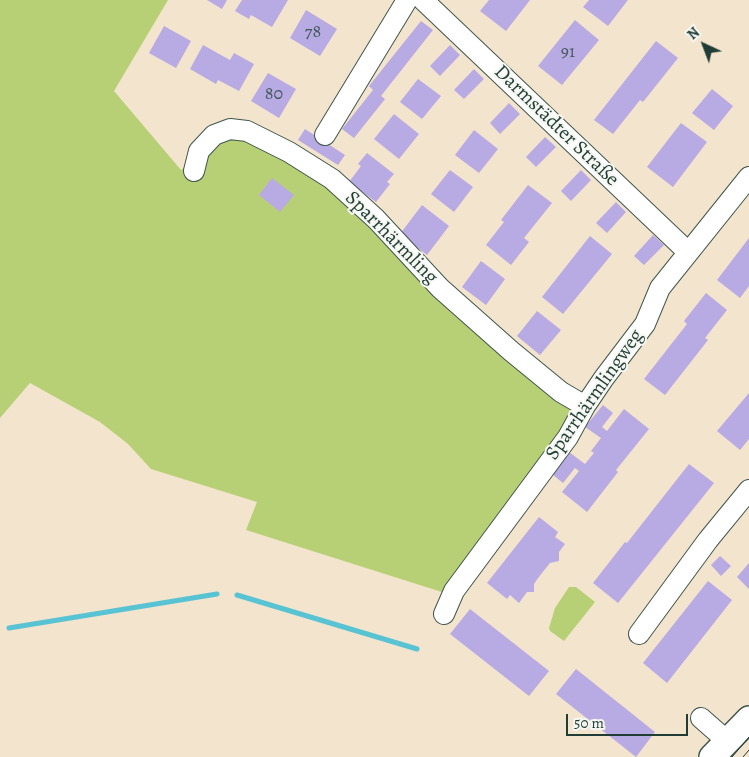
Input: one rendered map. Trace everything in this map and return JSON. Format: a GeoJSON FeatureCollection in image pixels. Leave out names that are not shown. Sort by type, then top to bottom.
{"type":"FeatureCollection","features":[{"type":"Feature","properties":{"kind":"main road"},"geometry":{"type":"LineString","coordinates":[[719,749],[749,719]]}},
{"type":"Feature","properties":{"kind":"street"},"geometry":{"type":"LineString","coordinates":[[325,135],[407,0]]}},
{"type":"Feature","properties":{"kind":"street","name":"Darmstädter Straße"},"geometry":{"type":"LineString","coordinates":[[423,0],[688,252]]}},
{"type":"Feature","properties":{"kind":"street","name":"Sparrhärmling"},"geometry":{"type":"LineString","coordinates":[[194,171],[199,151],[214,134],[230,129],[247,131],[289,152],[332,179],[376,219],[440,288],[554,386],[585,406]]}},
{"type":"Feature","properties":{"kind":"street","name":"Sparrhärmlingweg"},"geometry":{"type":"LineString","coordinates":[[444,614],[454,591],[568,437],[585,406],[645,324],[660,288],[749,177]]}},
{"type":"Feature","properties":{"kind":"street"},"geometry":{"type":"LineString","coordinates":[[639,634],[692,562],[749,490]]}},
{"type":"Feature","properties":{"kind":"street"},"geometry":{"type":"LineString","coordinates":[[701,718],[719,749]]}},
{"type":"Feature","properties":{"kind":"green space"},"geometry":{"type":"Polygon","coordinates":[[[0,0],[168,0],[114,91],[181,170],[226,137],[245,135],[332,184],[506,356],[575,414],[445,593],[246,530],[257,502],[151,469],[128,444],[100,422],[30,383],[0,418],[0,0]]]}},
{"type":"Feature","properties":{"kind":"green space"},"geometry":{"type":"Polygon","coordinates":[[[569,587],[576,587],[595,602],[564,641],[550,631],[549,628],[555,608],[569,587]]]}},
{"type":"Feature","properties":{"kind":"building"},"geometry":{"type":"Polygon","coordinates":[[[207,0],[227,0],[222,9],[207,0]]]}},
{"type":"Feature","properties":{"kind":"building"},"geometry":{"type":"Polygon","coordinates":[[[242,0],[288,0],[272,27],[251,15],[249,19],[235,11],[242,0]]]}},
{"type":"Feature","properties":{"kind":"building"},"geometry":{"type":"Polygon","coordinates":[[[489,0],[530,0],[506,31],[480,11],[489,0]]]}},
{"type":"Feature","properties":{"kind":"building"},"geometry":{"type":"Polygon","coordinates":[[[589,0],[628,0],[608,26],[583,7],[589,0]]]}},
{"type":"Feature","properties":{"kind":"building"},"geometry":{"type":"Polygon","coordinates":[[[306,10],[337,29],[320,56],[290,38],[306,10]]]}},
{"type":"Feature","properties":{"kind":"building"},"geometry":{"type":"Polygon","coordinates":[[[575,20],[599,40],[562,85],[538,66],[575,20]]]}},
{"type":"Feature","properties":{"kind":"building"},"geometry":{"type":"Polygon","coordinates":[[[421,21],[433,30],[381,96],[385,99],[354,138],[342,129],[373,90],[369,86],[421,21]]]}},
{"type":"Feature","properties":{"kind":"building"},"geometry":{"type":"Polygon","coordinates":[[[164,26],[191,41],[176,68],[149,53],[164,26]]]}},
{"type":"Feature","properties":{"kind":"building"},"geometry":{"type":"Polygon","coordinates":[[[656,41],[678,58],[643,102],[640,100],[613,134],[594,120],[656,41]]]}},
{"type":"Feature","properties":{"kind":"building"},"geometry":{"type":"Polygon","coordinates":[[[203,45],[230,60],[234,53],[254,64],[239,91],[218,80],[216,84],[190,69],[203,45]]]}},
{"type":"Feature","properties":{"kind":"building"},"geometry":{"type":"Polygon","coordinates":[[[450,45],[460,55],[440,76],[430,66],[450,45]]]}},
{"type":"Feature","properties":{"kind":"building"},"geometry":{"type":"Polygon","coordinates":[[[474,69],[484,79],[464,99],[454,90],[474,69]]]}},
{"type":"Feature","properties":{"kind":"building"},"geometry":{"type":"Polygon","coordinates":[[[268,73],[296,89],[279,118],[251,101],[268,73]]]}},
{"type":"Feature","properties":{"kind":"building"},"geometry":{"type":"Polygon","coordinates":[[[418,79],[441,96],[422,119],[400,102],[418,79]]]}},
{"type":"Feature","properties":{"kind":"building"},"geometry":{"type":"Polygon","coordinates":[[[712,89],[733,106],[714,130],[692,113],[712,89]]]}},
{"type":"Feature","properties":{"kind":"building"},"geometry":{"type":"Polygon","coordinates":[[[509,103],[520,114],[500,134],[490,123],[509,103]]]}},
{"type":"Feature","properties":{"kind":"building"},"geometry":{"type":"Polygon","coordinates":[[[394,114],[419,134],[399,159],[374,139],[394,114]]]}},
{"type":"Feature","properties":{"kind":"building"},"geometry":{"type":"Polygon","coordinates":[[[681,123],[707,142],[673,187],[647,167],[681,123]]]}},
{"type":"Feature","properties":{"kind":"building"},"geometry":{"type":"Polygon","coordinates":[[[305,129],[345,155],[338,165],[298,140],[305,129]]]}},
{"type":"Feature","properties":{"kind":"building"},"geometry":{"type":"Polygon","coordinates":[[[474,130],[498,149],[479,173],[455,155],[474,130]]]}},
{"type":"Feature","properties":{"kind":"building"},"geometry":{"type":"Polygon","coordinates":[[[545,137],[556,147],[536,167],[526,157],[545,137]]]}},
{"type":"Feature","properties":{"kind":"building"},"geometry":{"type":"Polygon","coordinates":[[[367,153],[394,174],[387,182],[390,184],[376,202],[349,182],[361,166],[358,164],[367,153]]]}},
{"type":"Feature","properties":{"kind":"building"},"geometry":{"type":"Polygon","coordinates":[[[450,170],[473,187],[454,212],[431,194],[450,170]]]}},
{"type":"Feature","properties":{"kind":"building"},"geometry":{"type":"Polygon","coordinates":[[[581,170],[591,180],[571,201],[561,191],[581,170]]]}},
{"type":"Feature","properties":{"kind":"building"},"geometry":{"type":"Polygon","coordinates":[[[272,178],[294,195],[280,212],[259,195],[272,178]]]}},
{"type":"Feature","properties":{"kind":"building"},"geometry":{"type":"Polygon","coordinates":[[[528,185],[552,203],[524,238],[529,242],[511,265],[486,245],[504,222],[501,220],[528,185]]]}},
{"type":"Feature","properties":{"kind":"building"},"geometry":{"type":"Polygon","coordinates":[[[616,202],[626,212],[607,233],[596,223],[616,202]]]}},
{"type":"Feature","properties":{"kind":"building"},"geometry":{"type":"Polygon","coordinates":[[[422,205],[449,226],[427,255],[400,234],[422,205]]]}},
{"type":"Feature","properties":{"kind":"building"},"geometry":{"type":"Polygon","coordinates":[[[653,235],[664,245],[644,265],[634,256],[653,235]]]}},
{"type":"Feature","properties":{"kind":"building"},"geometry":{"type":"Polygon","coordinates":[[[590,236],[612,254],[563,314],[542,297],[590,236]]]}},
{"type":"Feature","properties":{"kind":"building"},"geometry":{"type":"Polygon","coordinates":[[[749,238],[749,286],[740,298],[717,280],[749,238]]]}},
{"type":"Feature","properties":{"kind":"building"},"geometry":{"type":"Polygon","coordinates":[[[481,261],[505,279],[486,305],[462,287],[481,261]]]}},
{"type":"Feature","properties":{"kind":"building"},"geometry":{"type":"Polygon","coordinates":[[[706,293],[727,310],[705,338],[708,340],[665,395],[644,379],[687,324],[684,321],[706,293]]]}},
{"type":"Feature","properties":{"kind":"building"},"geometry":{"type":"Polygon","coordinates":[[[537,311],[561,330],[540,355],[517,336],[537,311]]]}},
{"type":"Feature","properties":{"kind":"building"},"geometry":{"type":"Polygon","coordinates":[[[749,393],[749,439],[740,450],[717,431],[749,393]]]}},
{"type":"Feature","properties":{"kind":"building"},"geometry":{"type":"Polygon","coordinates":[[[603,405],[613,413],[602,427],[607,431],[624,409],[649,429],[616,470],[618,472],[587,512],[562,492],[579,471],[575,468],[563,483],[552,474],[569,452],[585,464],[594,453],[591,451],[601,438],[585,427],[603,405]]]}},
{"type":"Feature","properties":{"kind":"building"},"geometry":{"type":"Polygon","coordinates":[[[689,464],[714,483],[618,603],[593,583],[689,464]]]}},
{"type":"Feature","properties":{"kind":"building"},"geometry":{"type":"Polygon","coordinates":[[[539,517],[558,532],[555,537],[565,544],[559,552],[559,561],[550,563],[534,584],[534,592],[527,592],[519,603],[510,595],[507,599],[487,583],[539,517]]]}},
{"type":"Feature","properties":{"kind":"building"},"geometry":{"type":"Polygon","coordinates":[[[720,556],[731,566],[721,576],[711,565],[720,556]]]}},
{"type":"Feature","properties":{"kind":"building"},"geometry":{"type":"Polygon","coordinates":[[[749,563],[749,589],[737,577],[749,563]]]}},
{"type":"Feature","properties":{"kind":"building"},"geometry":{"type":"Polygon","coordinates":[[[708,581],[732,600],[667,683],[643,663],[708,581]]]}},
{"type":"Feature","properties":{"kind":"building"},"geometry":{"type":"Polygon","coordinates":[[[470,609],[549,671],[529,696],[450,634],[470,609]]]}},
{"type":"Feature","properties":{"kind":"building"},"geometry":{"type":"Polygon","coordinates":[[[576,669],[655,732],[636,757],[556,694],[576,669]]]}},
{"type":"Feature","properties":{"kind":"waterway"},"geometry":{"type":"LineString","coordinates":[[9,628],[217,594]]}},
{"type":"Feature","properties":{"kind":"waterway"},"geometry":{"type":"LineString","coordinates":[[237,595],[417,649]]}},
{"type":"Feature","properties":{"kind":"tram line"},"geometry":{"type":"LineString","coordinates":[[732,757],[749,737]]}},
{"type":"Feature","properties":{"kind":"tram line"},"geometry":{"type":"LineString","coordinates":[[743,757],[749,750]]}}]}
